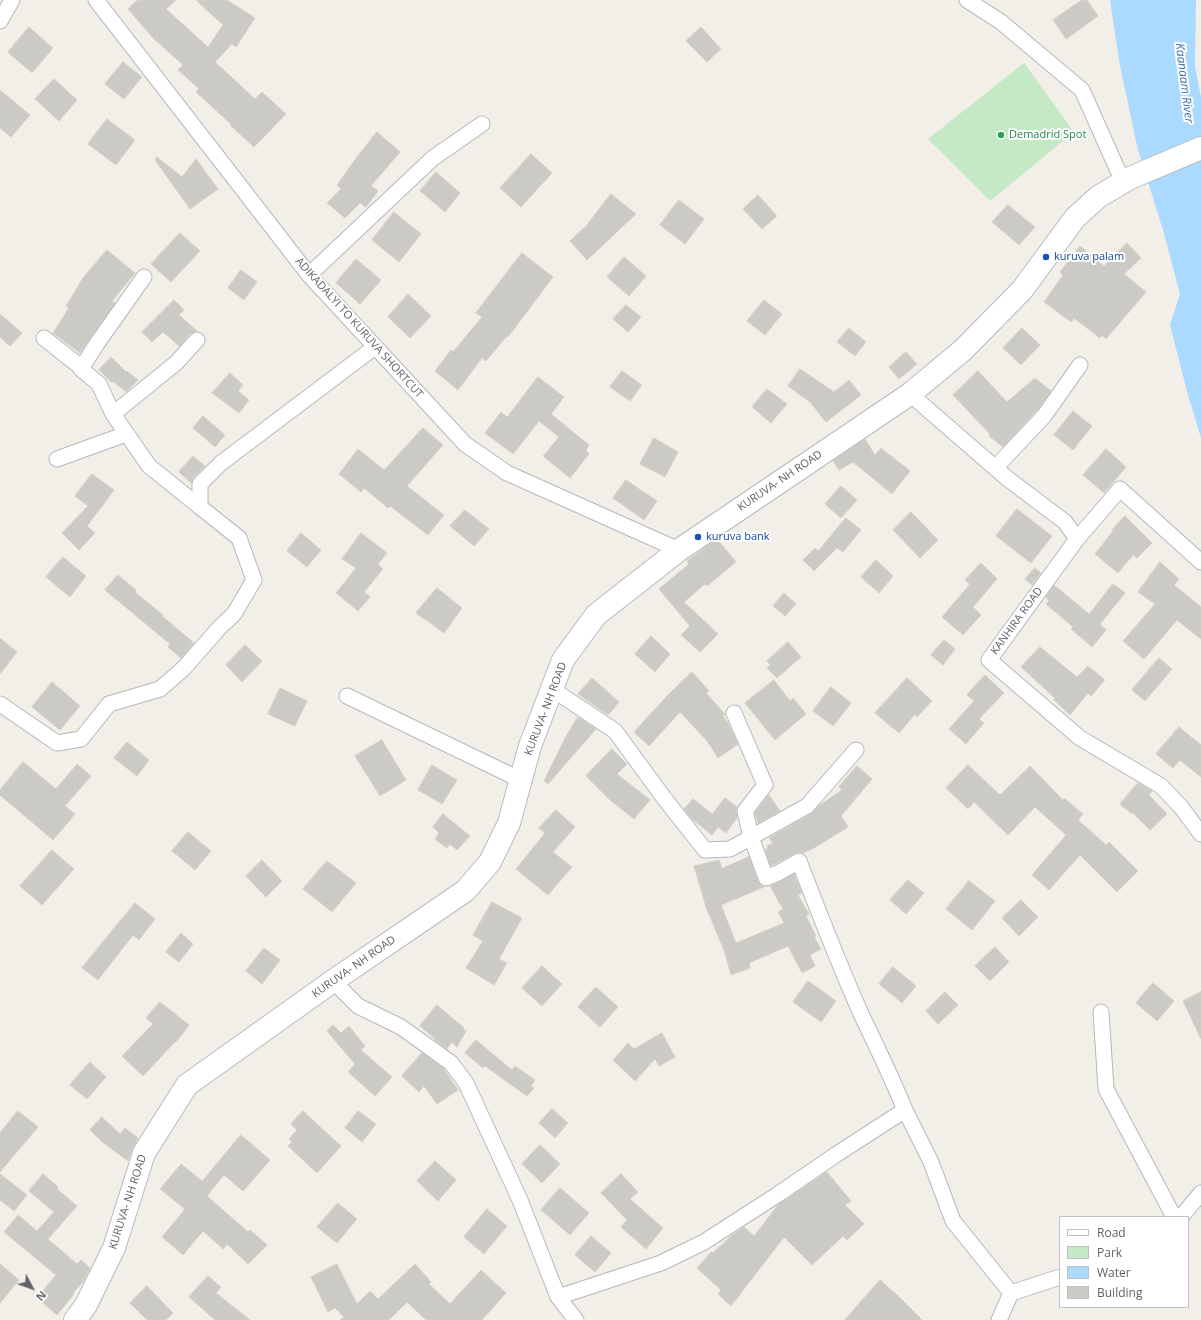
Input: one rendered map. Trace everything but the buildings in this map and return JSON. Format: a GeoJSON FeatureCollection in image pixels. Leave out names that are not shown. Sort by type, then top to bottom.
{"type":"FeatureCollection","features":[{"type":"Feature","properties":{"kind":"main road","name":"KURUVA- NH ROAD"},"geometry":{"type":"LineString","coordinates":[[75,1320],[86,1305],[114,1248],[144,1152],[187,1085],[333,980],[465,891],[490,862],[509,823],[530,746],[563,660],[596,615],[679,550],[910,394],[963,350],[1022,290],[1075,218],[1098,197],[1127,180],[1201,148]]}},
{"type":"Feature","properties":{"kind":"street"},"geometry":{"type":"LineString","coordinates":[[0,21],[12,0]]}},
{"type":"Feature","properties":{"kind":"street","name":"ADIKADALYI TO KURUVA SHORTCUT"},"geometry":{"type":"LineString","coordinates":[[96,0],[309,275],[465,444],[507,473],[679,550]]}},
{"type":"Feature","properties":{"kind":"street"},"geometry":{"type":"LineString","coordinates":[[967,0],[1001,22],[1082,90],[1127,180]]}},
{"type":"Feature","properties":{"kind":"street"},"geometry":{"type":"LineString","coordinates":[[309,275],[433,158],[482,124]]}},
{"type":"Feature","properties":{"kind":"street"},"geometry":{"type":"LineString","coordinates":[[82,368],[96,345],[144,277]]}},
{"type":"Feature","properties":{"kind":"street"},"geometry":{"type":"LineString","coordinates":[[0,704],[57,743],[81,739],[109,704],[160,689],[184,668],[220,627],[234,614],[254,580],[239,538],[148,466],[113,414],[99,384],[81,369],[82,368],[44,338]]}},
{"type":"Feature","properties":{"kind":"street"},"geometry":{"type":"LineString","coordinates":[[113,414],[176,364],[197,340]]}},
{"type":"Feature","properties":{"kind":"street"},"geometry":{"type":"LineString","coordinates":[[200,507],[200,484],[221,463],[375,347]]}},
{"type":"Feature","properties":{"kind":"street"},"geometry":{"type":"LineString","coordinates":[[995,468],[1044,416],[1080,365]]}},
{"type":"Feature","properties":{"kind":"street"},"geometry":{"type":"LineString","coordinates":[[910,394],[995,468],[1065,522],[1077,539],[1120,489],[1201,562]]}},
{"type":"Feature","properties":{"kind":"street"},"geometry":{"type":"LineString","coordinates":[[57,459],[126,434]]}},
{"type":"Feature","properties":{"kind":"street","name":"KANHIRA ROAD"},"geometry":{"type":"LineString","coordinates":[[1077,539],[989,660],[1080,738],[1161,786],[1181,806],[1201,834]]}},
{"type":"Feature","properties":{"kind":"street"},"geometry":{"type":"LineString","coordinates":[[552,689],[614,732],[705,850],[730,849],[807,806],[856,750]]}},
{"type":"Feature","properties":{"kind":"street"},"geometry":{"type":"LineString","coordinates":[[347,696],[521,780]]}},
{"type":"Feature","properties":{"kind":"street"},"geometry":{"type":"LineString","coordinates":[[734,713],[765,785],[745,811],[751,837],[766,878],[799,861],[862,1016],[893,1079],[905,1110],[931,1162],[953,1221],[1012,1293]]}},
{"type":"Feature","properties":{"kind":"street"},"geometry":{"type":"LineString","coordinates":[[333,980],[358,1006],[401,1027],[451,1063],[466,1083],[520,1200],[558,1297],[576,1320]]}},
{"type":"Feature","properties":{"kind":"street"},"geometry":{"type":"LineString","coordinates":[[1101,1012],[1106,1089],[1173,1216]]}},
{"type":"Feature","properties":{"kind":"street"},"geometry":{"type":"LineString","coordinates":[[558,1297],[661,1263],[704,1242],[905,1110]]}},
{"type":"Feature","properties":{"kind":"street"},"geometry":{"type":"LineString","coordinates":[[1182,1216],[1201,1193]]}},
{"type":"Feature","properties":{"kind":"street"},"geometry":{"type":"LineString","coordinates":[[1000,1320],[1012,1293],[1059,1277]]}},
{"type":"Feature","properties":{"kind":"green space","name":"Demadrid Spot"},"geometry":{"type":"Polygon","coordinates":[[[1024,63],[1074,132],[990,201],[928,139],[1024,63]]]}},
{"type":"Feature","properties":{"kind":"water","name":"Kaanaam River"},"geometry":{"type":"Polygon","coordinates":[[[1110,0],[1196,0],[1195,66],[1201,98],[1201,438],[1170,325],[1180,294],[1163,230],[1138,150],[1120,66],[1110,0]]]}},
{"type":"Feature","properties":{"kind":"place","name":"Demadrid Spot"},"geometry":{"type":"Point","coordinates":[1001,135]}},
{"type":"Feature","properties":{"kind":"place","name":"kuruva palam"},"geometry":{"type":"Point","coordinates":[1046,257]}},
{"type":"Feature","properties":{"kind":"place","name":"kuruva bank"},"geometry":{"type":"Point","coordinates":[698,537]}}]}
